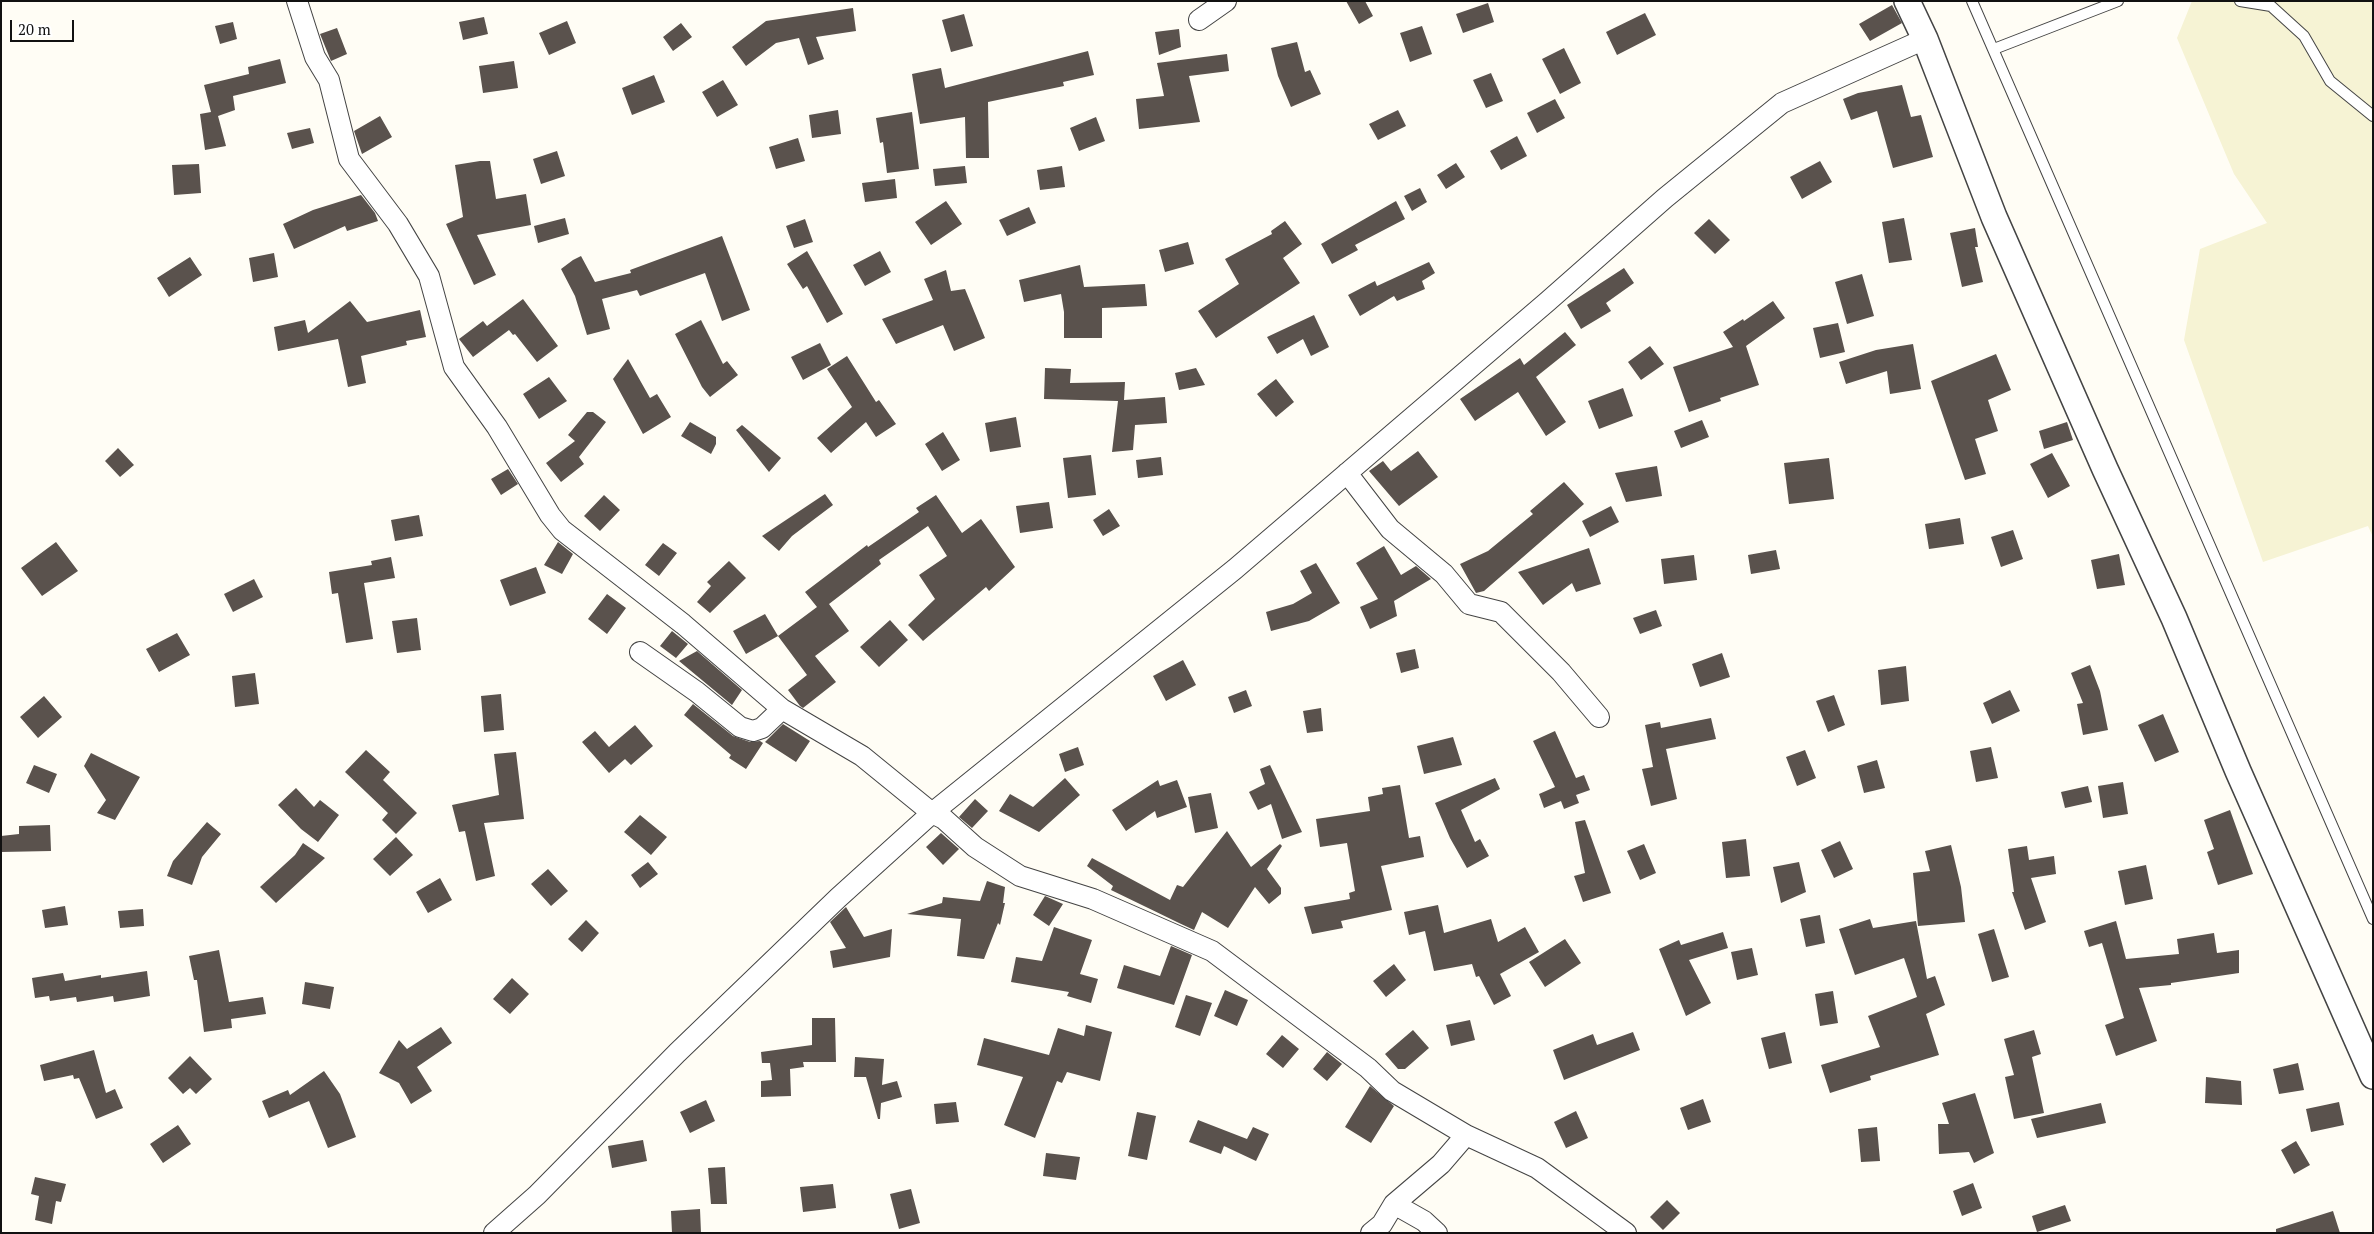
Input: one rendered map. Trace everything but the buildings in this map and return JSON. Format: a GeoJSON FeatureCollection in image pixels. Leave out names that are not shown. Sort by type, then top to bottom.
{"type":"FeatureCollection","features":[{"type":"Feature","properties":{"kind":"street"},"geometry":{"type":"LineString","coordinates":[[297,1],[315,57],[329,80],[350,159],[398,224],[429,276],[454,367],[497,427],[550,515],[562,530],[684,624],[782,709],[862,756],[932,813],[944,819],[974,847],[1020,876],[1093,899],[1212,951],[1368,1068],[1392,1091],[1466,1135],[1536,1168],[1626,1233]]}},
{"type":"Feature","properties":{"kind":"street"},"geometry":{"type":"LineString","coordinates":[[1199,20],[1226,1]]}},
{"type":"Feature","properties":{"kind":"street"},"geometry":{"type":"LineString","coordinates":[[1907,1],[1925,39],[1998,226],[2105,469],[2174,618],[2242,780],[2373,1076]]}},
{"type":"Feature","properties":{"kind":"street"},"geometry":{"type":"LineString","coordinates":[[494,1233],[537,1195],[677,1053],[817,918],[932,813],[1235,569],[1547,302],[1665,198],[1782,103],[1925,39]]}},
{"type":"Feature","properties":{"kind":"street"},"geometry":{"type":"LineString","coordinates":[[1347,473],[1390,529],[1444,574],[1469,604],[1501,612],[1561,672],[1598,717]]}},
{"type":"Feature","properties":{"kind":"street"},"geometry":{"type":"LineString","coordinates":[[640,652],[697,692],[740,727],[753,730],[762,728],[782,709]]}},
{"type":"Feature","properties":{"kind":"street"},"geometry":{"type":"LineString","coordinates":[[1371,1233],[1382,1224],[1394,1204],[1441,1164],[1466,1135]]}},
{"type":"Feature","properties":{"kind":"street"},"geometry":{"type":"LineString","coordinates":[[1394,1204],[1424,1221],[1437,1233]]}},
{"type":"Feature","properties":{"kind":"lane"},"geometry":{"type":"LineString","coordinates":[[1972,1],[2373,919]]}},
{"type":"Feature","properties":{"kind":"lane"},"geometry":{"type":"LineString","coordinates":[[1994,49],[2118,1]]}},
{"type":"Feature","properties":{"kind":"lane"},"geometry":{"type":"LineString","coordinates":[[2240,1],[2270,6],[2304,36],[2330,81],[2373,116]]}},
{"type":"Feature","properties":{"kind":"shaded area"},"geometry":{"type":"Polygon","coordinates":[[[2192,1],[2373,1],[2373,537],[2368,526],[2263,562],[2184,340],[2200,249],[2267,223],[2234,174],[2177,38],[2192,1]]]}}]}
